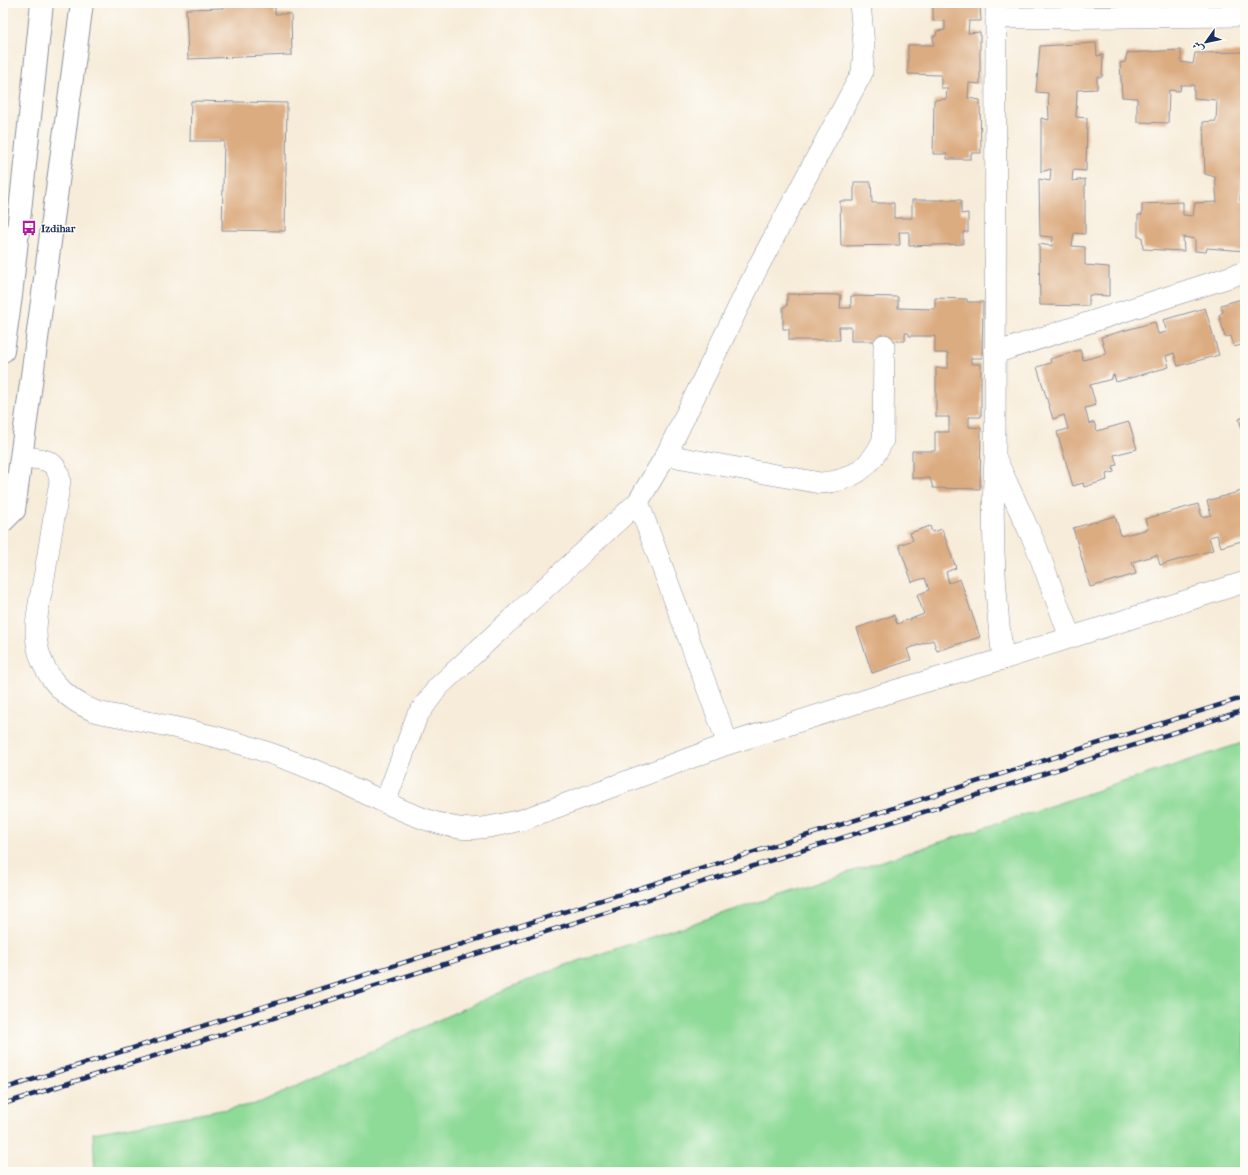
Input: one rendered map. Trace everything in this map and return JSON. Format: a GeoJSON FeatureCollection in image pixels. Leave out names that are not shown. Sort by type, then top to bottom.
{"type":"FeatureCollection","features":[{"type":"Feature","properties":{"kind":"main road"},"geometry":{"type":"LineString","coordinates":[[3,350],[7,296],[42,3]]}},
{"type":"Feature","properties":{"kind":"main road"},"geometry":{"type":"LineString","coordinates":[[9,516],[22,457],[82,3]]}},
{"type":"Feature","properties":{"kind":"street"},"geometry":{"type":"LineString","coordinates":[[385,803],[417,716],[438,686],[638,502],[666,455],[759,265],[862,72],[864,46],[860,3]]}},
{"type":"Feature","properties":{"kind":"street"},"geometry":{"type":"LineString","coordinates":[[1003,659],[993,558],[992,524],[995,457],[996,353],[996,10],[1218,9],[1245,16]]}},
{"type":"Feature","properties":{"kind":"street"},"geometry":{"type":"LineString","coordinates":[[996,353],[1245,272]]}},
{"type":"Feature","properties":{"kind":"street"},"geometry":{"type":"LineString","coordinates":[[666,455],[820,483],[834,482],[846,478],[870,463],[878,452],[882,440],[884,344]]}},
{"type":"Feature","properties":{"kind":"street"},"geometry":{"type":"LineString","coordinates":[[22,457],[48,461],[57,469],[59,475],[60,481],[36,633],[42,662],[59,688],[70,698],[97,712],[200,733],[248,746],[301,765],[385,803],[437,822],[461,828],[489,827],[522,820],[728,744],[1245,582]]}},
{"type":"Feature","properties":{"kind":"street"},"geometry":{"type":"LineString","coordinates":[[995,457],[1036,546],[1070,638]]}},
{"type":"Feature","properties":{"kind":"street"},"geometry":{"type":"LineString","coordinates":[[638,502],[728,744]]}},
{"type":"Feature","properties":{"kind":"green space"},"geometry":{"type":"Polygon","coordinates":[[[1245,742],[1245,1172],[95,1172],[93,1133],[261,1103],[447,1016],[551,970],[1245,742]]]}},
{"type":"Feature","properties":{"kind":"building"},"geometry":{"type":"Polygon","coordinates":[[[222,3],[275,3],[275,14],[291,14],[292,55],[188,59],[186,9],[223,8],[222,3]]]}},
{"type":"Feature","properties":{"kind":"building"},"geometry":{"type":"Polygon","coordinates":[[[933,3],[980,3],[981,21],[969,21],[968,33],[980,32],[980,84],[969,83],[968,98],[980,100],[981,153],[971,153],[971,159],[947,159],[947,154],[933,154],[934,100],[946,99],[947,88],[941,88],[941,75],[908,74],[908,45],[934,45],[933,36],[936,36],[937,31],[945,30],[945,21],[933,21],[933,3]]]}},
{"type":"Feature","properties":{"kind":"building"},"geometry":{"type":"Polygon","coordinates":[[[1096,43],[1097,56],[1103,55],[1102,77],[1097,77],[1097,89],[1077,90],[1076,117],[1087,118],[1086,171],[1073,170],[1072,181],[1085,179],[1085,234],[1074,233],[1072,246],[1085,247],[1085,265],[1109,267],[1109,296],[1089,295],[1089,306],[1040,305],[1039,244],[1052,246],[1053,237],[1040,236],[1039,179],[1050,181],[1051,169],[1041,172],[1041,118],[1049,120],[1048,93],[1036,92],[1040,46],[1096,43]]]}},
{"type":"Feature","properties":{"kind":"building"},"geometry":{"type":"Polygon","coordinates":[[[1181,50],[1181,62],[1193,64],[1195,53],[1245,52],[1245,174],[1242,174],[1240,201],[1245,202],[1245,251],[1207,248],[1206,252],[1195,251],[1195,239],[1183,237],[1184,251],[1143,249],[1142,237],[1138,237],[1138,215],[1142,215],[1142,204],[1183,202],[1183,215],[1193,216],[1195,203],[1217,202],[1215,177],[1205,174],[1203,122],[1216,121],[1217,100],[1194,98],[1194,85],[1181,85],[1180,91],[1169,90],[1168,123],[1137,122],[1137,98],[1122,97],[1120,63],[1125,62],[1127,53],[1181,50]]]}},
{"type":"Feature","properties":{"kind":"building"},"geometry":{"type":"Polygon","coordinates":[[[191,101],[287,103],[285,231],[222,230],[224,141],[190,141],[191,101]]]}},
{"type":"Feature","properties":{"kind":"building"},"geometry":{"type":"Polygon","coordinates":[[[854,182],[871,182],[872,203],[894,203],[894,218],[912,218],[912,200],[961,200],[961,214],[968,213],[968,232],[963,232],[963,244],[909,246],[909,232],[899,232],[900,245],[841,246],[840,201],[854,201],[854,182]]]}},
{"type":"Feature","properties":{"kind":"building"},"geometry":{"type":"Polygon","coordinates":[[[787,294],[841,295],[840,308],[851,308],[851,296],[898,297],[898,308],[935,309],[935,298],[967,299],[967,302],[983,302],[982,358],[971,358],[971,364],[981,364],[981,417],[969,417],[969,427],[981,428],[980,489],[933,488],[930,478],[912,478],[912,451],[935,451],[935,432],[949,432],[949,417],[936,417],[936,368],[948,368],[948,353],[935,353],[935,336],[909,336],[909,333],[905,333],[905,341],[851,341],[851,327],[839,327],[840,340],[789,340],[789,329],[783,329],[783,307],[787,306],[787,294]]]}},
{"type":"Feature","properties":{"kind":"building"},"geometry":{"type":"Polygon","coordinates":[[[1245,298],[1245,344],[1234,347],[1231,336],[1225,337],[1219,315],[1223,312],[1221,305],[1245,298]]]}},
{"type":"Feature","properties":{"kind":"building"},"geometry":{"type":"Polygon","coordinates":[[[1205,308],[1219,355],[1178,366],[1174,353],[1166,356],[1169,367],[1116,382],[1114,375],[1112,376],[1112,379],[1090,385],[1096,405],[1085,408],[1089,424],[1094,422],[1097,431],[1129,422],[1137,449],[1114,455],[1117,465],[1113,466],[1114,472],[1106,474],[1107,480],[1084,487],[1083,483],[1073,486],[1057,432],[1068,429],[1064,415],[1053,419],[1037,367],[1051,363],[1050,359],[1080,350],[1083,360],[1106,354],[1101,337],[1155,322],[1158,334],[1167,332],[1163,320],[1205,308]]]}},
{"type":"Feature","properties":{"kind":"building"},"geometry":{"type":"Polygon","coordinates":[[[1245,417],[1245,439],[1239,419],[1245,417]]]}},
{"type":"Feature","properties":{"kind":"building"},"geometry":{"type":"Polygon","coordinates":[[[1245,490],[1245,540],[1221,547],[1217,535],[1209,537],[1213,550],[1160,565],[1157,555],[1132,562],[1136,574],[1090,587],[1073,528],[1115,516],[1121,536],[1148,529],[1145,519],[1198,504],[1202,517],[1211,515],[1207,501],[1245,490]]]}},
{"type":"Feature","properties":{"kind":"building"},"geometry":{"type":"Polygon","coordinates":[[[930,526],[932,532],[942,529],[956,568],[946,572],[949,583],[960,579],[980,637],[937,651],[933,640],[907,649],[911,660],[872,673],[857,628],[894,615],[897,624],[924,614],[917,595],[929,590],[925,578],[912,582],[899,545],[913,540],[910,533],[930,526]]]}},
{"type":"Feature","properties":{"kind":"railway"},"geometry":{"type":"LineString","coordinates":[[3,1089],[1245,697]]}},
{"type":"Feature","properties":{"kind":"railway"},"geometry":{"type":"LineString","coordinates":[[3,1104],[1245,710]]}},
{"type":"Feature","properties":{"kind":"place","name":"Izdihar"},"geometry":{"type":"Point","coordinates":[29,228]}}]}
